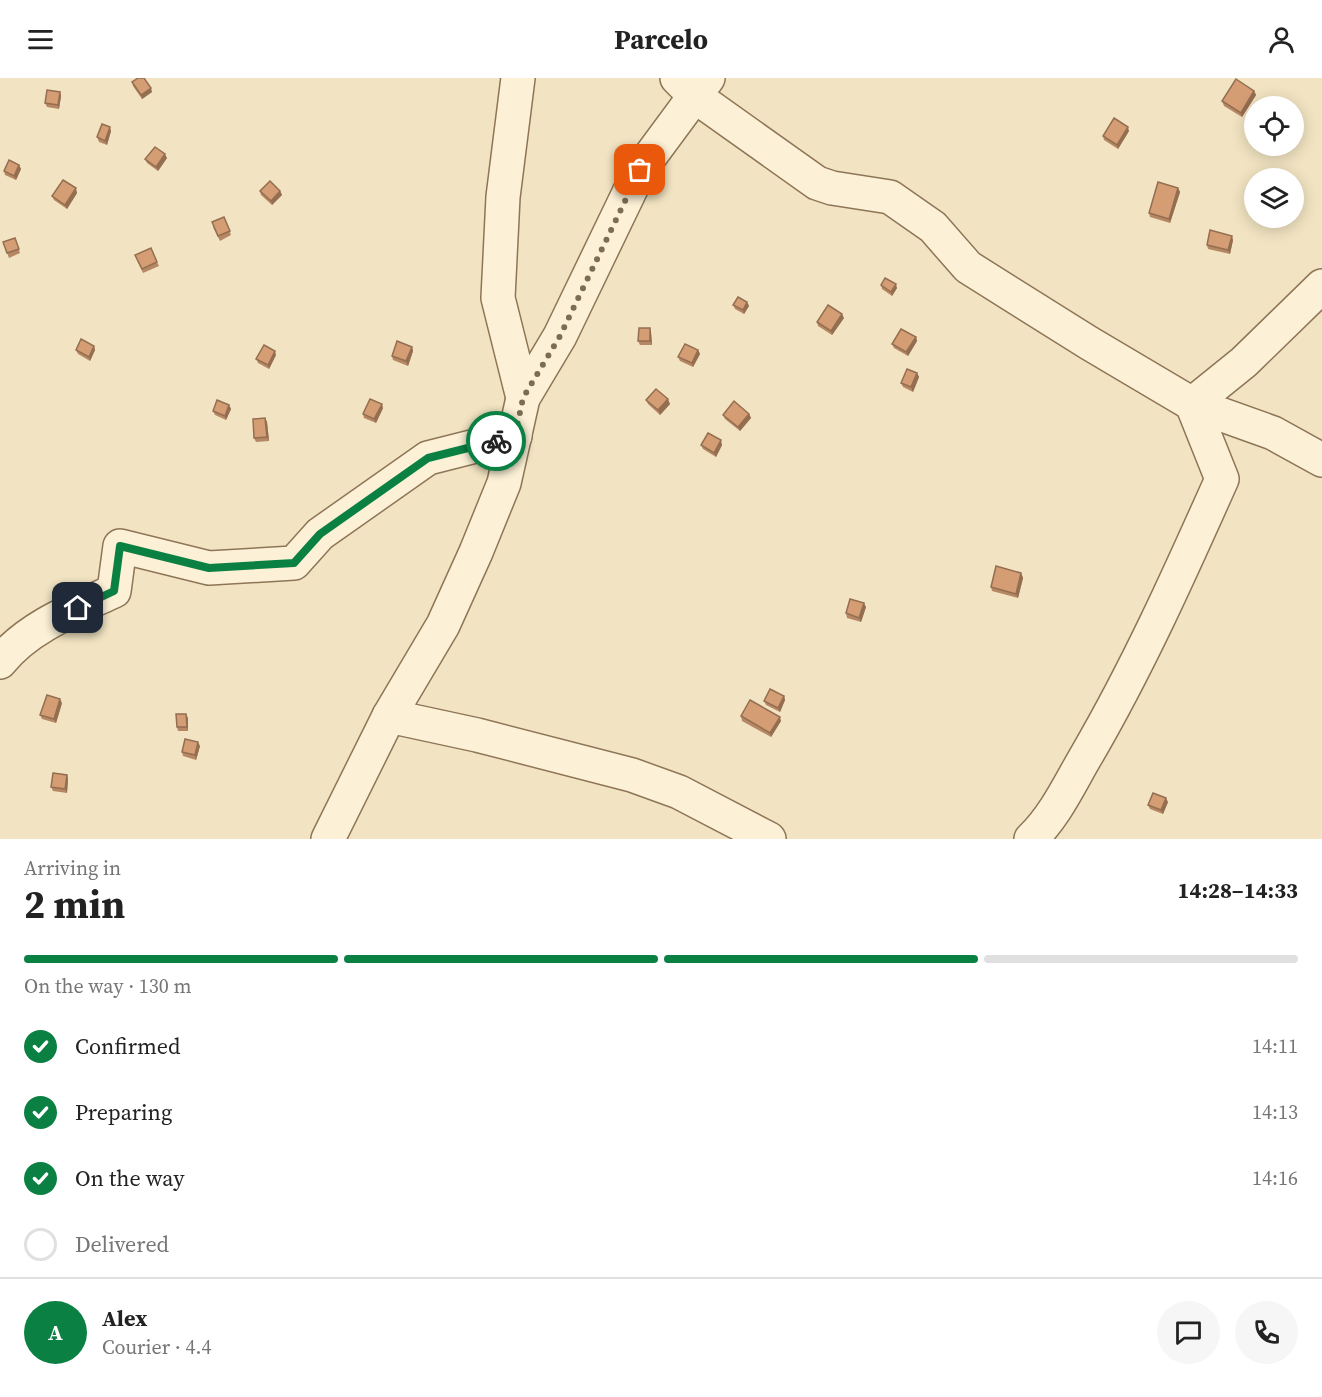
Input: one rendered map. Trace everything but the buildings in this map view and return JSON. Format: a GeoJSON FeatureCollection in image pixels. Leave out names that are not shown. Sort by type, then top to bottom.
{"type":"FeatureCollection","features":[{"type":"Feature","properties":{"kind":"street"},"geometry":{"type":"LineString","coordinates":[[518,78],[502,197],[498,298],[523,398]]}},
{"type":"Feature","properties":{"kind":"street"},"geometry":{"type":"LineString","coordinates":[[328,839],[389,716],[443,625],[504,483],[523,398],[560,336],[640,170],[694,84],[816,183],[832,189],[890,197],[933,227],[968,267],[1192,404],[1273,433],[1322,460]]}},
{"type":"Feature","properties":{"kind":"street"},"geometry":{"type":"LineString","coordinates":[[1192,404],[1251,355],[1322,286]]}},
{"type":"Feature","properties":{"kind":"street"},"geometry":{"type":"LineString","coordinates":[[1030,839],[1043,827],[1058,806],[1129,681],[1222,479],[1192,404]]}},
{"type":"Feature","properties":{"kind":"street"},"geometry":{"type":"LineString","coordinates":[[0,662],[11,648],[61,616],[114,591],[120,546],[209,568],[294,563],[320,534],[428,458],[515,436]]}},
{"type":"Feature","properties":{"kind":"street"},"geometry":{"type":"LineString","coordinates":[[389,716],[477,735],[632,775],[679,792],[769,839]]}},
{"type":"Feature","properties":{"kind":"way so far"},"geometry":{"type":"LineString","coordinates":[[496,441],[515,436],[523,398],[560,336],[640,170]]}},
{"type":"Feature","properties":{"kind":"route"},"geometry":{"type":"LineString","coordinates":[[78,608],[114,591],[120,546],[209,568],[294,563],[320,534],[428,458],[496,441]]}}]}
